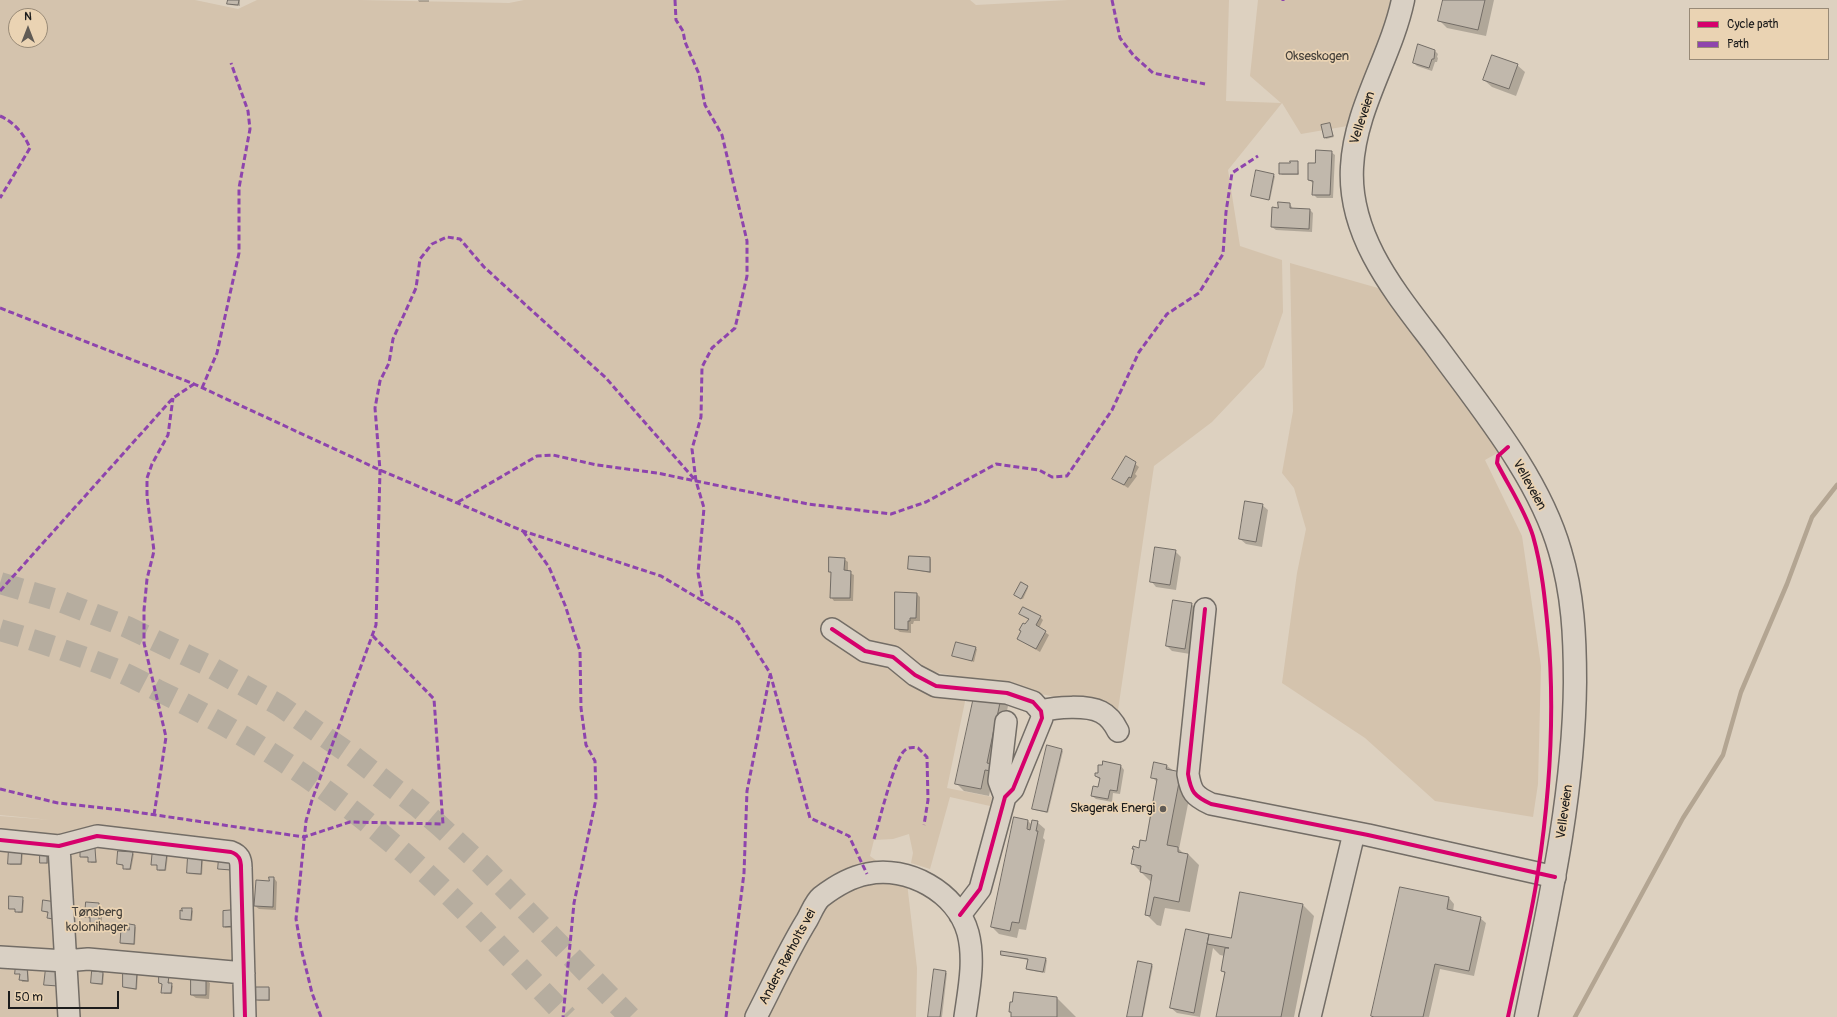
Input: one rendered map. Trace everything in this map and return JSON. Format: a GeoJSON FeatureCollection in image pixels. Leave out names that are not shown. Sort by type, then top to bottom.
{"type":"FeatureCollection","features":[{"type":"Feature","properties":{"kind":"main road","name":"Velleveien"},"geometry":{"type":"LineString","coordinates":[[1403,0],[1359,124],[1353,148],[1352,182],[1363,235],[1373,256],[1403,303],[1469,392],[1519,466],[1544,511],[1560,550],[1571,602],[1575,656],[1574,710],[1567,800],[1555,877],[1526,1017]]}},
{"type":"Feature","properties":{"kind":"street"},"geometry":{"type":"LineString","coordinates":[[1205,609],[1188,774],[1190,788],[1198,798],[1211,804],[1354,833],[1555,877]]}},
{"type":"Feature","properties":{"kind":"street"},"geometry":{"type":"LineString","coordinates":[[832,629],[865,651],[893,657],[915,675],[936,686],[1007,693],[1034,702],[1041,711],[1042,718],[1013,789],[1005,797],[980,889],[960,915]]}},
{"type":"Feature","properties":{"kind":"street"},"geometry":{"type":"LineString","coordinates":[[1041,711],[1054,707],[1101,712],[1110,718],[1118,731]]}},
{"type":"Feature","properties":{"kind":"street"},"geometry":{"type":"LineString","coordinates":[[1005,797],[999,781],[1006,722]]}},
{"type":"Feature","properties":{"kind":"street"},"geometry":{"type":"LineString","coordinates":[[1310,1017],[1354,833]]}},
{"type":"Feature","properties":{"kind":"street"},"geometry":{"type":"LineString","coordinates":[[0,840],[59,846],[97,836],[231,852],[237,854],[242,868],[245,1017]]}},
{"type":"Feature","properties":{"kind":"street"},"geometry":{"type":"LineString","coordinates":[[59,846],[69,1017]]}},
{"type":"Feature","properties":{"kind":"street","name":"Anders Rørholts vei"},"geometry":{"type":"LineString","coordinates":[[756,1017],[794,941],[820,898],[837,886],[867,874],[892,872],[909,876],[926,883],[951,903],[960,915],[968,932],[972,962],[965,1017]]}},
{"type":"Feature","properties":{"kind":"street"},"geometry":{"type":"LineString","coordinates":[[0,957],[65,962],[88,960],[244,973]]}},
{"type":"Feature","properties":{"kind":"green space"},"geometry":{"type":"Polygon","coordinates":[[[0,0],[195,0],[238,9],[257,0],[360,0],[509,3],[524,0],[970,0],[976,5],[1068,0],[1229,0],[1226,101],[1281,103],[1250,76],[1258,0],[1396,0],[1359,124],[1301,134],[1282,103],[1228,170],[1240,246],[1282,260],[1283,312],[1264,367],[1212,422],[1154,466],[1118,710],[935,672],[924,689],[967,692],[947,788],[992,797],[990,806],[950,797],[930,869],[911,863],[913,853],[909,834],[893,839],[874,840],[870,856],[907,883],[917,968],[916,1017],[0,1017],[0,816],[51,820],[0,815],[0,0]]]}},
{"type":"Feature","properties":{"kind":"green space"},"geometry":{"type":"Polygon","coordinates":[[[1290,263],[1378,288],[1469,392],[1508,447],[1485,460],[1522,536],[1541,666],[1538,784],[1533,817],[1435,801],[1365,738],[1282,683],[1297,573],[1306,529],[1294,488],[1282,473],[1293,411],[1290,263]]]}},
{"type":"Feature","properties":{"kind":"building"},"geometry":{"type":"Polygon","coordinates":[[[228,0],[239,0],[238,5],[227,4],[228,0]]]}},
{"type":"Feature","properties":{"kind":"building"},"geometry":{"type":"Polygon","coordinates":[[[1443,0],[1485,0],[1478,30],[1438,21],[1443,0]]]}},
{"type":"Feature","properties":{"kind":"building"},"geometry":{"type":"Polygon","coordinates":[[[1418,44],[1435,50],[1434,59],[1432,59],[1429,68],[1413,63],[1418,44]]]}},
{"type":"Feature","properties":{"kind":"building"},"geometry":{"type":"Polygon","coordinates":[[[1492,55],[1518,64],[1509,89],[1483,80],[1492,55]]]}},
{"type":"Feature","properties":{"kind":"building"},"geometry":{"type":"Polygon","coordinates":[[[1330,123],[1333,136],[1324,138],[1321,125],[1330,123]]]}},
{"type":"Feature","properties":{"kind":"building"},"geometry":{"type":"Polygon","coordinates":[[[1316,150],[1332,151],[1330,195],[1312,195],[1313,181],[1308,180],[1308,163],[1315,163],[1316,150]]]}},
{"type":"Feature","properties":{"kind":"building"},"geometry":{"type":"Polygon","coordinates":[[[1290,161],[1298,161],[1298,174],[1279,174],[1279,163],[1290,163],[1290,161]]]}},
{"type":"Feature","properties":{"kind":"building"},"geometry":{"type":"Polygon","coordinates":[[[1256,170],[1274,174],[1269,200],[1251,196],[1256,170]]]}},
{"type":"Feature","properties":{"kind":"building"},"geometry":{"type":"Polygon","coordinates":[[[1278,202],[1290,203],[1290,208],[1310,209],[1309,229],[1271,227],[1272,207],[1278,208],[1278,202]]]}},
{"type":"Feature","properties":{"kind":"building"},"geometry":{"type":"Polygon","coordinates":[[[1126,456],[1136,462],[1131,478],[1129,477],[1124,485],[1112,479],[1126,456]]]}},
{"type":"Feature","properties":{"kind":"building"},"geometry":{"type":"Polygon","coordinates":[[[1245,501],[1263,504],[1256,542],[1239,539],[1245,501]]]}},
{"type":"Feature","properties":{"kind":"building"},"geometry":{"type":"Polygon","coordinates":[[[1155,547],[1176,550],[1170,585],[1150,582],[1155,547]]]}},
{"type":"Feature","properties":{"kind":"building"},"geometry":{"type":"Polygon","coordinates":[[[909,556],[930,557],[930,572],[908,569],[909,556]]]}},
{"type":"Feature","properties":{"kind":"building"},"geometry":{"type":"Polygon","coordinates":[[[829,557],[845,558],[844,570],[851,571],[850,598],[830,598],[831,572],[829,572],[829,557]]]}},
{"type":"Feature","properties":{"kind":"building"},"geometry":{"type":"Polygon","coordinates":[[[1021,582],[1028,586],[1021,599],[1014,595],[1021,582]]]}},
{"type":"Feature","properties":{"kind":"building"},"geometry":{"type":"Polygon","coordinates":[[[895,592],[917,593],[916,618],[910,618],[910,621],[908,621],[908,630],[895,629],[895,592]]]}},
{"type":"Feature","properties":{"kind":"building"},"geometry":{"type":"Polygon","coordinates":[[[1173,600],[1192,603],[1185,649],[1166,646],[1173,600]]]}},
{"type":"Feature","properties":{"kind":"building"},"geometry":{"type":"Polygon","coordinates":[[[1023,607],[1041,616],[1036,625],[1046,631],[1036,649],[1017,639],[1021,631],[1019,630],[1023,623],[1025,624],[1029,619],[1019,614],[1023,607]]]}},
{"type":"Feature","properties":{"kind":"building"},"geometry":{"type":"Polygon","coordinates":[[[956,642],[976,647],[972,661],[952,656],[956,642]]]}},
{"type":"Feature","properties":{"kind":"building"},"geometry":{"type":"Polygon","coordinates":[[[975,692],[1001,698],[997,717],[1002,718],[1000,725],[995,724],[987,763],[992,764],[991,771],[985,770],[981,789],[955,784],[975,692]]]}},
{"type":"Feature","properties":{"kind":"building"},"geometry":{"type":"Polygon","coordinates":[[[1047,745],[1062,749],[1047,812],[1032,809],[1047,745]]]}},
{"type":"Feature","properties":{"kind":"building"},"geometry":{"type":"Polygon","coordinates":[[[1103,761],[1121,765],[1117,791],[1110,790],[1108,799],[1091,796],[1093,786],[1098,787],[1100,778],[1095,776],[1095,773],[1098,773],[1098,765],[1102,765],[1103,761]]]}},
{"type":"Feature","properties":{"kind":"building","name":"Skagerak Energi"},"geometry":{"type":"Polygon","coordinates":[[[1154,762],[1167,765],[1166,769],[1181,772],[1167,845],[1178,847],[1178,852],[1188,854],[1179,902],[1154,897],[1150,916],[1145,915],[1152,875],[1140,872],[1141,866],[1131,864],[1134,849],[1132,849],[1133,846],[1139,848],[1140,840],[1146,841],[1157,779],[1151,778],[1154,762]]]}},
{"type":"Feature","properties":{"kind":"building"},"geometry":{"type":"Polygon","coordinates":[[[1014,817],[1028,820],[1027,829],[1030,830],[1032,820],[1038,821],[1036,831],[1038,831],[1019,923],[1012,922],[1010,931],[991,927],[1014,817]]]}},
{"type":"Feature","properties":{"kind":"building"},"geometry":{"type":"Polygon","coordinates":[[[9,848],[22,848],[21,864],[8,864],[9,848]]]}},
{"type":"Feature","properties":{"kind":"building"},"geometry":{"type":"Polygon","coordinates":[[[95,848],[96,862],[88,862],[88,857],[80,857],[80,849],[95,848]]]}},
{"type":"Feature","properties":{"kind":"building"},"geometry":{"type":"Polygon","coordinates":[[[40,851],[47,852],[47,863],[40,863],[40,851]]]}},
{"type":"Feature","properties":{"kind":"building"},"geometry":{"type":"Polygon","coordinates":[[[118,851],[133,852],[130,869],[123,869],[123,865],[117,864],[118,851]]]}},
{"type":"Feature","properties":{"kind":"building"},"geometry":{"type":"Polygon","coordinates":[[[156,852],[167,853],[165,870],[157,870],[157,865],[151,865],[152,854],[156,854],[156,852]]]}},
{"type":"Feature","properties":{"kind":"building"},"geometry":{"type":"Polygon","coordinates":[[[188,856],[202,857],[201,874],[187,873],[188,856]]]}},
{"type":"Feature","properties":{"kind":"building"},"geometry":{"type":"Polygon","coordinates":[[[219,858],[232,860],[231,870],[218,869],[219,858]]]}},
{"type":"Feature","properties":{"kind":"building"},"geometry":{"type":"Polygon","coordinates":[[[269,877],[274,877],[273,907],[254,906],[256,880],[269,881],[269,877]]]}},
{"type":"Feature","properties":{"kind":"building"},"geometry":{"type":"Polygon","coordinates":[[[1400,887],[1449,897],[1447,909],[1481,917],[1469,971],[1435,964],[1423,1017],[1374,1017],[1371,1016],[1400,887]]]}},
{"type":"Feature","properties":{"kind":"building"},"geometry":{"type":"Polygon","coordinates":[[[1240,892],[1303,904],[1281,1017],[1216,1017],[1225,972],[1221,971],[1225,948],[1229,948],[1207,944],[1209,934],[1231,938],[1240,892]]]}},
{"type":"Feature","properties":{"kind":"building"},"geometry":{"type":"Polygon","coordinates":[[[9,896],[23,897],[22,912],[15,912],[15,909],[9,909],[9,896]]]}},
{"type":"Feature","properties":{"kind":"building"},"geometry":{"type":"Polygon","coordinates":[[[43,900],[56,902],[54,919],[47,918],[48,912],[42,911],[43,900]]]}},
{"type":"Feature","properties":{"kind":"building"},"geometry":{"type":"Polygon","coordinates":[[[86,902],[99,903],[99,923],[90,923],[90,917],[85,917],[86,902]]]}},
{"type":"Feature","properties":{"kind":"building"},"geometry":{"type":"Polygon","coordinates":[[[182,908],[192,908],[191,920],[180,919],[180,910],[182,911],[182,908]]]}},
{"type":"Feature","properties":{"kind":"building"},"geometry":{"type":"Polygon","coordinates":[[[235,910],[235,926],[223,927],[223,911],[235,910]]]}},
{"type":"Feature","properties":{"kind":"building"},"geometry":{"type":"Polygon","coordinates":[[[129,924],[135,925],[134,944],[120,943],[121,929],[129,930],[129,924]]]}},
{"type":"Feature","properties":{"kind":"building"},"geometry":{"type":"Polygon","coordinates":[[[1186,929],[1209,934],[1194,1013],[1170,1008],[1186,929]]]}},
{"type":"Feature","properties":{"kind":"building"},"geometry":{"type":"Polygon","coordinates":[[[1001,951],[1046,958],[1043,972],[1026,969],[1028,959],[1001,955],[1001,951]]]}},
{"type":"Feature","properties":{"kind":"building"},"geometry":{"type":"Polygon","coordinates":[[[1138,961],[1152,964],[1142,1017],[1127,1017],[1138,961]]]}},
{"type":"Feature","properties":{"kind":"building"},"geometry":{"type":"Polygon","coordinates":[[[16,965],[27,966],[28,981],[19,980],[20,974],[15,974],[16,965]]]}},
{"type":"Feature","properties":{"kind":"building"},"geometry":{"type":"Polygon","coordinates":[[[46,968],[60,969],[58,986],[44,985],[46,968]]]}},
{"type":"Feature","properties":{"kind":"building"},"geometry":{"type":"Polygon","coordinates":[[[934,969],[946,971],[940,1017],[928,1017],[934,969]]]}},
{"type":"Feature","properties":{"kind":"building"},"geometry":{"type":"Polygon","coordinates":[[[92,971],[103,972],[102,984],[91,983],[92,971]]]}},
{"type":"Feature","properties":{"kind":"building"},"geometry":{"type":"Polygon","coordinates":[[[123,971],[137,972],[136,989],[123,987],[123,971]]]}},
{"type":"Feature","properties":{"kind":"building"},"geometry":{"type":"Polygon","coordinates":[[[159,975],[169,976],[168,983],[172,983],[171,993],[161,993],[162,984],[159,983],[159,975]]]}},
{"type":"Feature","properties":{"kind":"building"},"geometry":{"type":"Polygon","coordinates":[[[191,979],[206,979],[206,995],[191,995],[191,979]]]}},
{"type":"Feature","properties":{"kind":"building"},"geometry":{"type":"Polygon","coordinates":[[[256,987],[269,987],[269,1000],[256,1000],[256,987]]]}},
{"type":"Feature","properties":{"kind":"building"},"geometry":{"type":"Polygon","coordinates":[[[1014,992],[1057,997],[1057,1017],[1011,1017],[1011,1012],[1009,1012],[1010,1002],[1012,1002],[1014,992]]]}},
{"type":"Feature","properties":{"kind":"waterway"},"geometry":{"type":"LineString","coordinates":[[1575,1017],[1683,818],[1723,755],[1741,692],[1787,584],[1812,517],[1837,485]]}},
{"type":"Feature","properties":{"kind":"tunnel"},"geometry":{"type":"LineString","coordinates":[[0,583],[60,601],[127,627],[205,664],[279,705],[350,754],[417,806],[440,826],[482,865],[630,1017]]}},
{"type":"Feature","properties":{"kind":"tunnel"},"geometry":{"type":"LineString","coordinates":[[0,630],[71,653],[129,675],[216,720],[273,754],[328,792],[405,854],[476,922],[567,1017]]}},
{"type":"Feature","properties":{"kind":"marked path"},"geometry":{"type":"LineString","coordinates":[[675,0],[676,20],[683,31],[685,42],[699,74],[705,105],[722,135],[747,241],[747,276],[735,328],[712,348],[702,367],[701,417],[692,449],[696,481],[704,508],[698,573],[703,601]]}},
{"type":"Feature","properties":{"kind":"marked path"},"geometry":{"type":"LineString","coordinates":[[1112,0],[1120,38],[1134,56],[1153,73],[1205,84]]}},
{"type":"Feature","properties":{"kind":"marked path"},"geometry":{"type":"LineString","coordinates":[[202,388],[217,353],[239,253],[239,188],[250,129],[248,111],[231,63]]}},
{"type":"Feature","properties":{"kind":"marked path"},"geometry":{"type":"LineString","coordinates":[[0,116],[18,129],[30,148],[0,198]]}},
{"type":"Feature","properties":{"kind":"marked path"},"geometry":{"type":"LineString","coordinates":[[458,502],[537,456],[553,455],[597,465],[657,473],[808,504],[891,514],[926,502],[996,464],[1039,470],[1052,477],[1067,476],[1112,410],[1139,352],[1167,314],[1199,293],[1223,254],[1226,212],[1232,173],[1258,156]]}},
{"type":"Feature","properties":{"kind":"marked path"},"geometry":{"type":"LineString","coordinates":[[321,1017],[312,993],[301,948],[296,919],[306,821],[312,800],[376,625],[380,470],[375,408],[380,381],[389,363],[393,339],[416,288],[420,259],[432,244],[447,237],[460,239],[484,267],[606,378],[696,481]]}},
{"type":"Feature","properties":{"kind":"marked path"},"geometry":{"type":"LineString","coordinates":[[0,308],[194,384],[380,470],[523,531],[661,576],[738,622],[770,673],[810,818],[849,836],[867,874]]}},
{"type":"Feature","properties":{"kind":"marked path"},"geometry":{"type":"LineString","coordinates":[[0,591],[173,398],[194,384]]}},
{"type":"Feature","properties":{"kind":"marked path"},"geometry":{"type":"LineString","coordinates":[[154,815],[166,737],[144,643],[144,610],[147,579],[154,551],[147,496],[147,478],[152,464],[168,435],[173,398]]}},
{"type":"Feature","properties":{"kind":"marked path"},"geometry":{"type":"LineString","coordinates":[[523,531],[549,567],[565,605],[580,651],[581,708],[586,745],[595,761],[596,799],[574,903],[563,1017]]}},
{"type":"Feature","properties":{"kind":"marked path"},"geometry":{"type":"LineString","coordinates":[[0,789],[58,803],[122,810],[304,837],[350,822],[443,824],[434,699],[372,635]]}},
{"type":"Feature","properties":{"kind":"marked path"},"geometry":{"type":"LineString","coordinates":[[726,1017],[744,873],[747,791],[770,675]]}},
{"type":"Feature","properties":{"kind":"marked path"},"geometry":{"type":"LineString","coordinates":[[874,839],[887,792],[900,757],[904,751],[914,747],[918,748],[927,757],[928,800],[924,825]]}},
{"type":"Feature","properties":{"kind":"cycle path"},"geometry":{"type":"LineString","coordinates":[[1508,447],[1498,456],[1497,463],[1526,517],[1536,548],[1546,607],[1551,691],[1550,752],[1546,812],[1532,909],[1508,1017]]}},
{"type":"Feature","properties":{"kind":"cycle path"},"geometry":{"type":"LineString","coordinates":[[1205,609],[1188,774],[1190,785],[1197,796],[1211,804],[1368,835],[1555,877]]}},
{"type":"Feature","properties":{"kind":"cycle path"},"geometry":{"type":"LineString","coordinates":[[832,629],[865,651],[893,657],[915,675],[936,686],[1007,693],[1033,702],[1041,711],[1042,718],[1013,789],[1005,797],[980,889],[960,915]]}},
{"type":"Feature","properties":{"kind":"cycle path"},"geometry":{"type":"LineString","coordinates":[[0,840],[59,846],[97,836],[231,852],[236,854],[241,865],[245,1017]]}},
{"type":"Feature","properties":{"kind":"place","name":"Skagerak Energi"},"geometry":{"type":"Point","coordinates":[1163,809]}},
{"type":"Feature","properties":{"kind":"park label","name":"Okseskogen"},"geometry":{"type":"Point","coordinates":[1317,57]}},
{"type":"Feature","properties":{"kind":"park label","name":"Tønsberg kolonihager"},"geometry":{"type":"Point","coordinates":[97,920]}}]}
